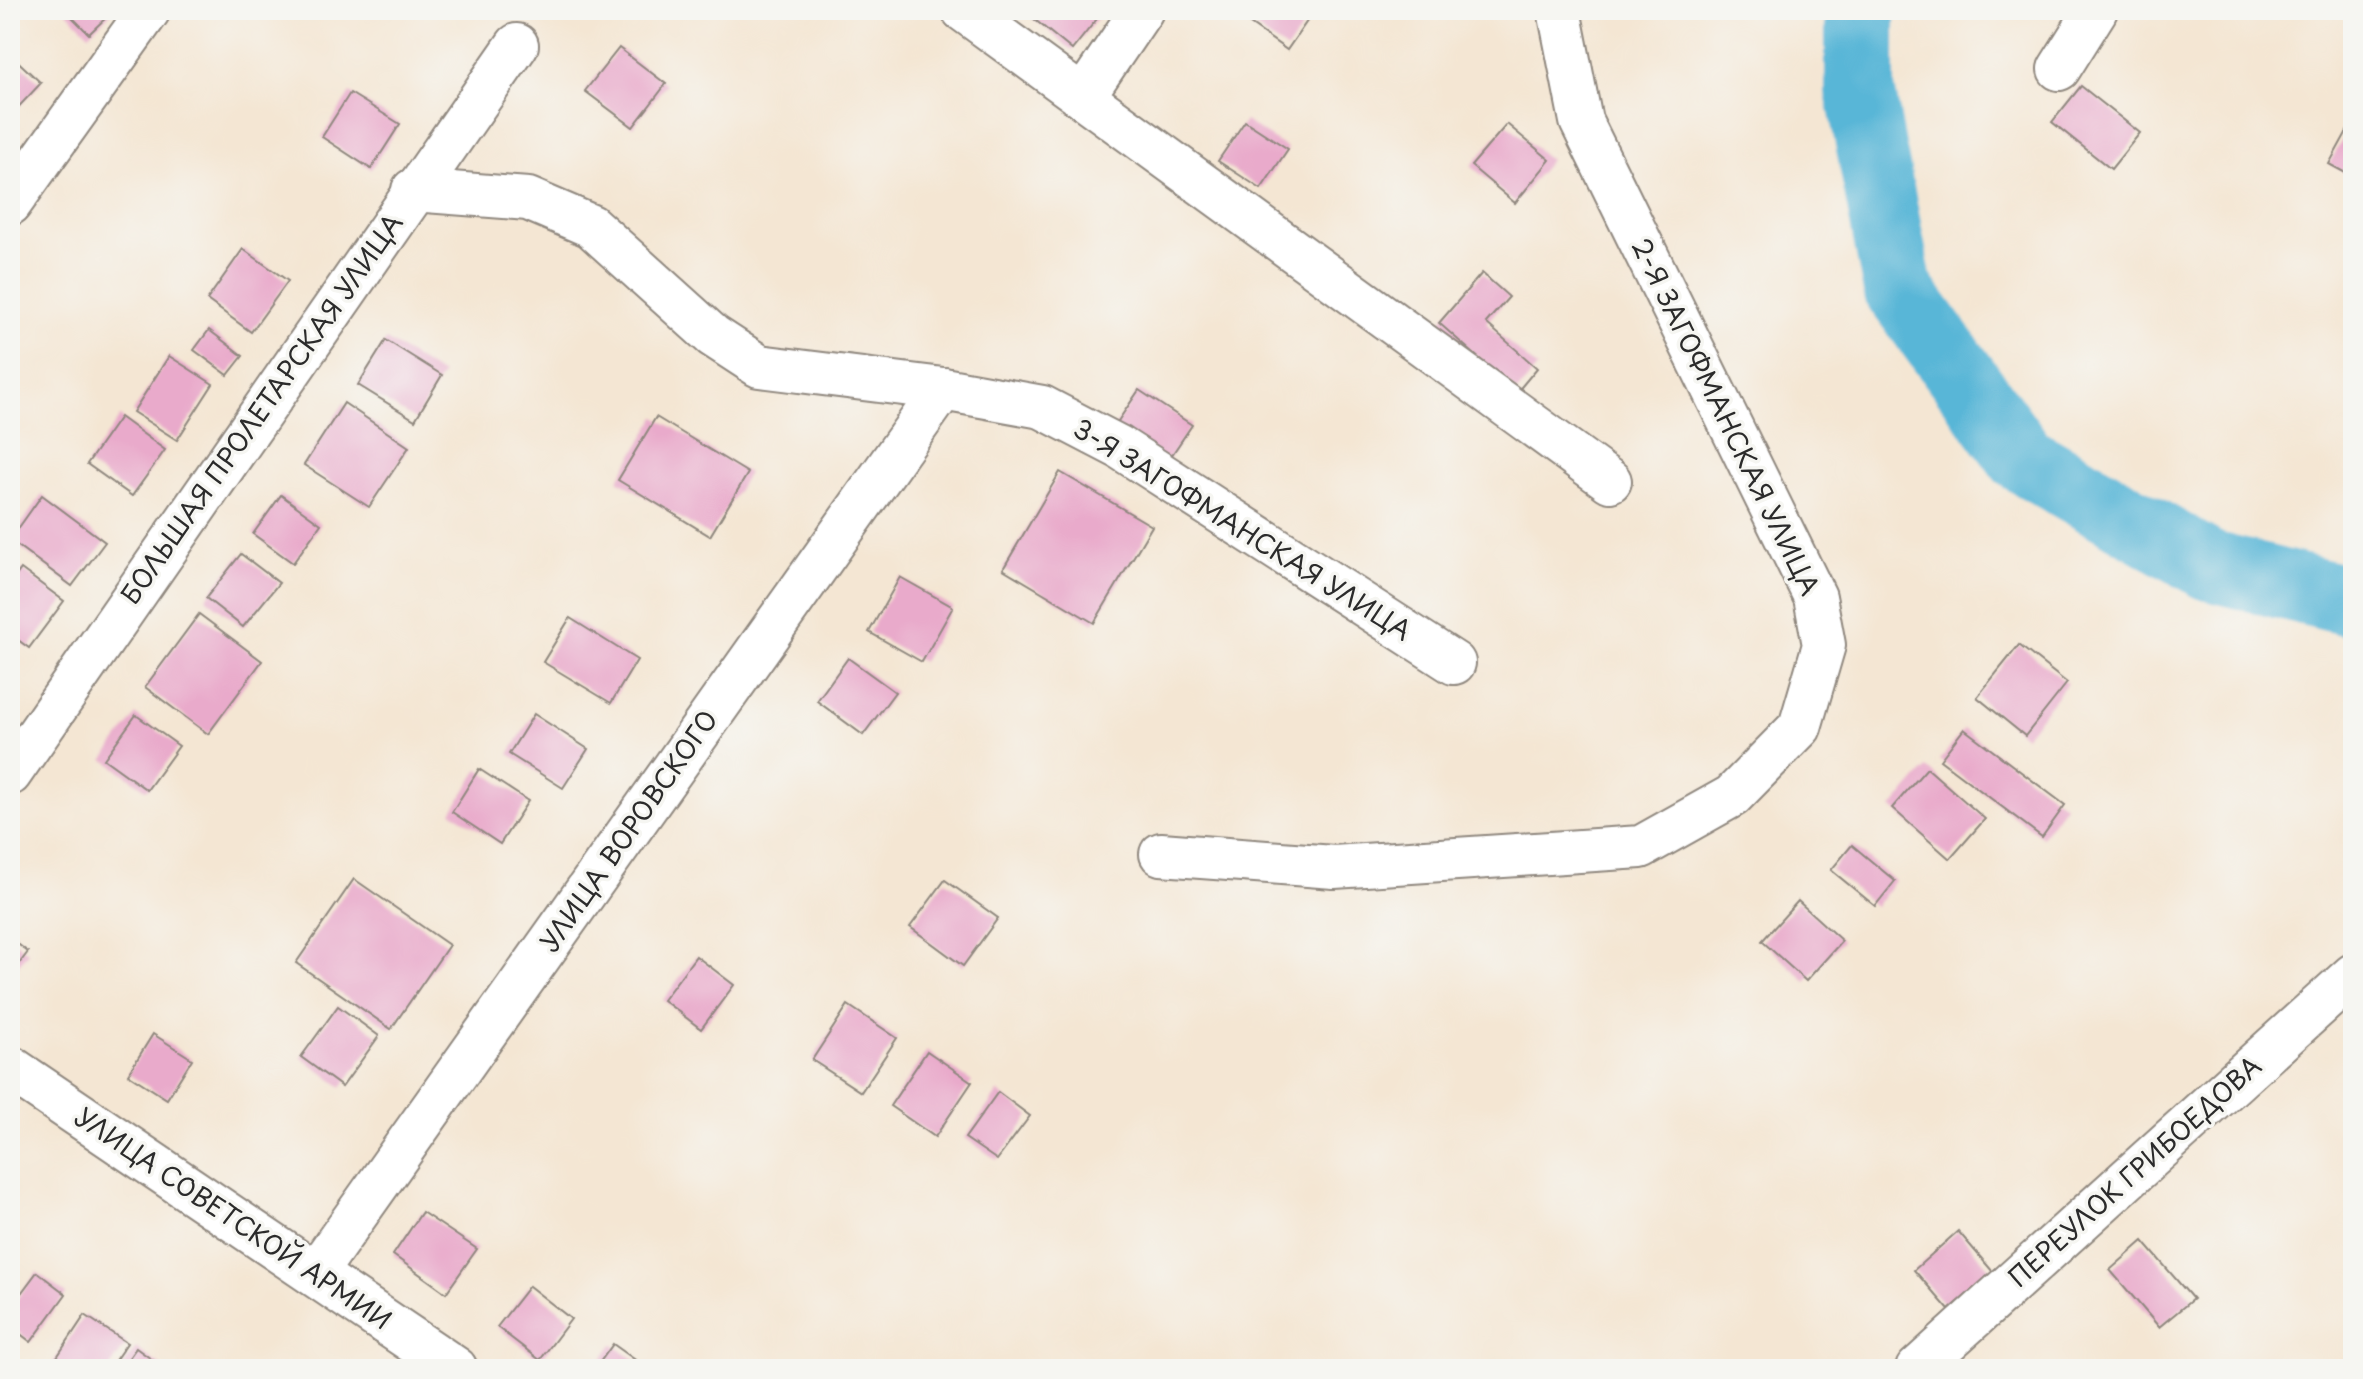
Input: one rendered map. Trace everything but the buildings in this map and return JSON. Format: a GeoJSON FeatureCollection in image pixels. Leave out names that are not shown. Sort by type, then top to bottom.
{"type":"FeatureCollection","features":[{"type":"Feature","properties":{"kind":"main road","name":"УЛИЦА СОВЕТСКОЙ АРМИИ"},"geometry":{"type":"LineString","coordinates":[[10,1068],[455,1369]]}},
{"type":"Feature","properties":{"kind":"street"},"geometry":{"type":"LineString","coordinates":[[10,204],[149,10]]}},
{"type":"Feature","properties":{"kind":"street"},"geometry":{"type":"LineString","coordinates":[[963,10],[1610,481]]}},
{"type":"Feature","properties":{"kind":"street"},"geometry":{"type":"LineString","coordinates":[[1083,97],[1142,10]]}},
{"type":"Feature","properties":{"kind":"street","name":"2-Я ЗАГОФМАНСКАЯ УЛИЦА"},"geometry":{"type":"LineString","coordinates":[[1161,854],[1334,867],[1641,847],[1732,796],[1800,727],[1824,645],[1815,597],[1581,121],[1559,10]]}},
{"type":"Feature","properties":{"kind":"street"},"geometry":{"type":"LineString","coordinates":[[2059,69],[2096,10]]}},
{"type":"Feature","properties":{"kind":"street","name":"БОЛЬШАЯ ПРОЛЕТАРСКАЯ УЛИЦА"},"geometry":{"type":"LineString","coordinates":[[10,774],[413,190],[517,45]]}},
{"type":"Feature","properties":{"kind":"street","name":"3-Я ЗАГОФМАНСКАЯ УЛИЦА"},"geometry":{"type":"LineString","coordinates":[[413,190],[528,199],[591,226],[713,336],[759,366],[943,389],[1042,407],[1119,447],[1454,663]]}},
{"type":"Feature","properties":{"kind":"street","name":"УЛИЦА ВОРОВСКОГО"},"geometry":{"type":"LineString","coordinates":[[315,1273],[943,389]]}},
{"type":"Feature","properties":{"kind":"street","name":"ПЕРЕУЛОК ГРИБОЕДОВА"},"geometry":{"type":"LineString","coordinates":[[1917,1369],[2353,975]]}},
{"type":"Feature","properties":{"kind":"waterway"},"geometry":{"type":"LineString","coordinates":[[1860,10],[1860,89],[1898,289],[2022,458],[2210,566],[2353,602]]}}]}
